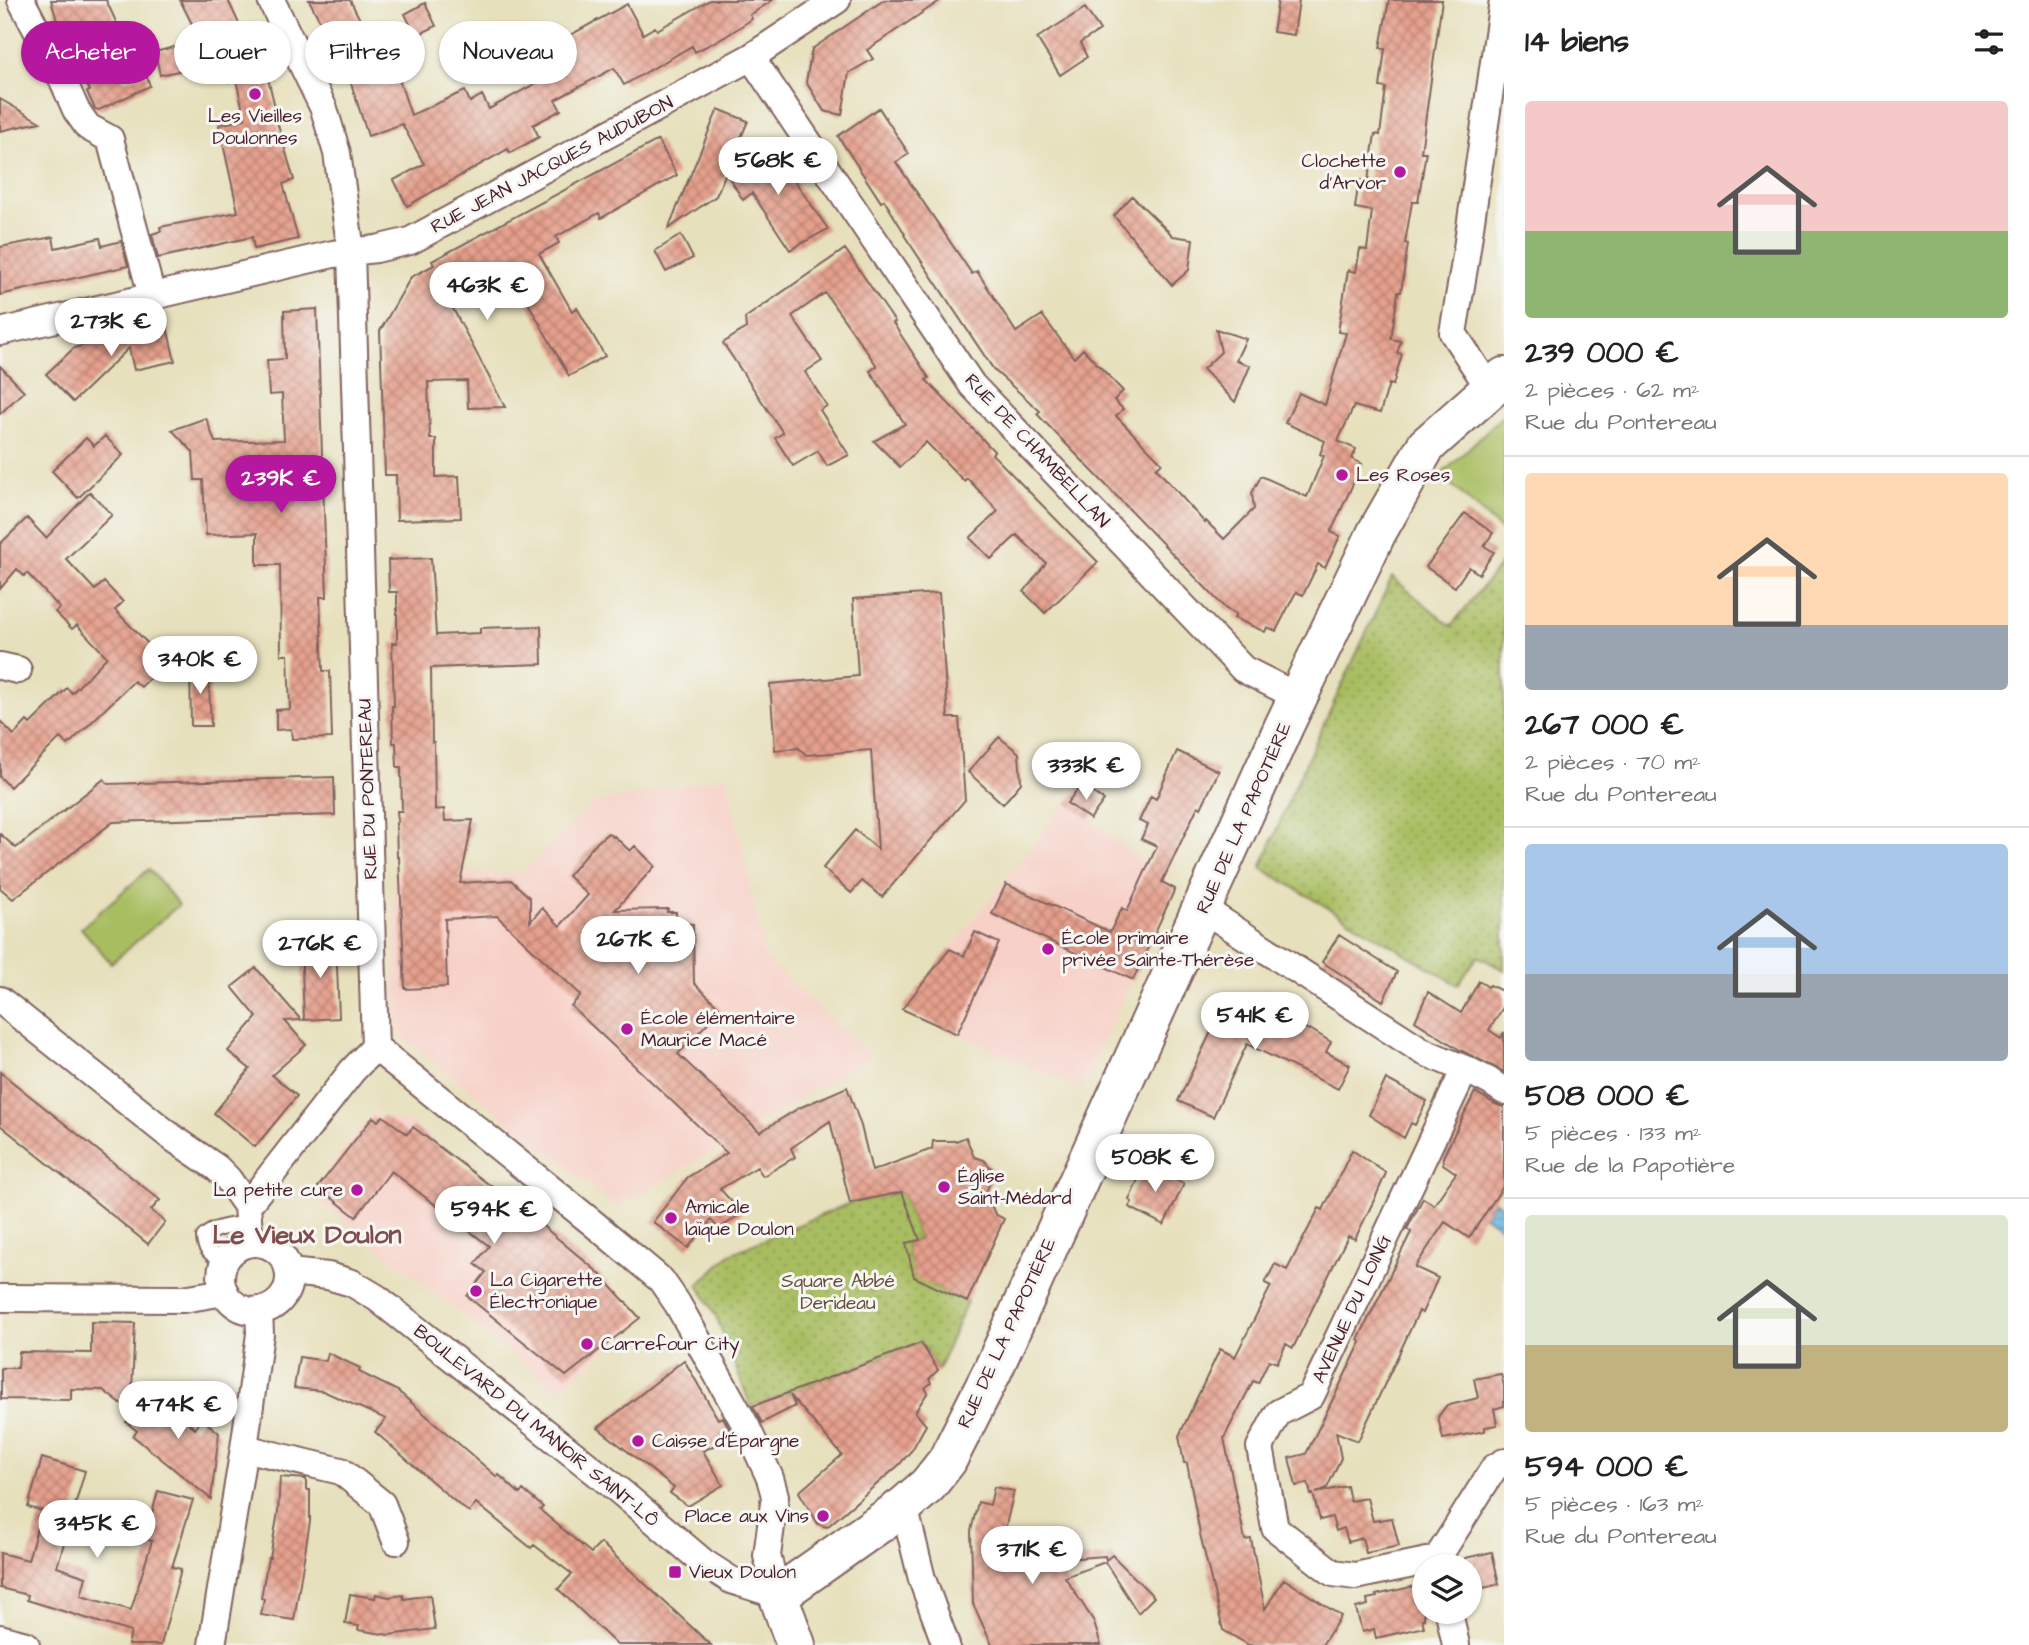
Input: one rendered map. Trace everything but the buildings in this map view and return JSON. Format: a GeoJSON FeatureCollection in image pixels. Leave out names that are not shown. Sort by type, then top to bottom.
{"type":"FeatureCollection","features":[{"type":"Feature","properties":{"kind":"street"},"geometry":{"type":"LineString","coordinates":[[21,0],[76,110],[88,127],[110,139],[152,296]]}},
{"type":"Feature","properties":{"kind":"street","name":"RUE DU PONTEREAU"},"geometry":{"type":"LineString","coordinates":[[271,0],[324,109],[337,153],[351,251],[375,1047]]}},
{"type":"Feature","properties":{"kind":"street","name":"RUE JEAN JACQUES AUDUBON"},"geometry":{"type":"LineString","coordinates":[[0,332],[351,251],[376,249],[410,241],[751,57],[836,0]]}},
{"type":"Feature","properties":{"kind":"street"},"geometry":{"type":"LineString","coordinates":[[1497,382],[1453,333],[1503,0]]}},
{"type":"Feature","properties":{"kind":"street","name":"RUE DE CHAMBELLAN"},"geometry":{"type":"LineString","coordinates":[[751,57],[972,385],[1243,669],[1298,697]]}},
{"type":"Feature","properties":{"kind":"street","name":"RUE DE LA PAPOTIÈRE"},"geometry":{"type":"LineString","coordinates":[[778,1595],[905,1506],[928,1485],[947,1461],[981,1393],[1298,697],[1377,532],[1426,446],[1497,382]]}},
{"type":"Feature","properties":{"kind":"street"},"geometry":{"type":"LineString","coordinates":[[1203,909],[1424,1052],[1465,1069],[1504,1091]]}},
{"type":"Feature","properties":{"kind":"street"},"geometry":{"type":"LineString","coordinates":[[0,1000],[170,1136],[217,1168],[235,1187],[248,1224],[260,1243],[275,1250],[286,1262],[289,1272],[288,1285],[282,1297],[272,1306],[248,1310],[237,1305],[225,1292],[221,1274],[225,1262],[237,1247],[248,1224],[352,1071],[375,1047],[616,1241],[661,1280],[677,1303],[746,1426],[771,1478],[775,1496],[767,1556],[796,1645]]}},
{"type":"Feature","properties":{"kind":"street","name":"AVENUE DU LOING"},"geometry":{"type":"LineString","coordinates":[[1412,1566],[1355,1576],[1333,1573],[1275,1528],[1261,1447],[1278,1413],[1311,1396],[1465,1069]]}},
{"type":"Feature","properties":{"kind":"street","name":"BOULEVARD DU MANOIR SAINT-LÔ"},"geometry":{"type":"LineString","coordinates":[[289,1272],[328,1276],[352,1283],[377,1298],[622,1493],[703,1562],[731,1580],[778,1595]]}},
{"type":"Feature","properties":{"kind":"street"},"geometry":{"type":"LineString","coordinates":[[0,1298],[183,1299],[225,1292]]}},
{"type":"Feature","properties":{"kind":"street"},"geometry":{"type":"LineString","coordinates":[[212,1645],[260,1334],[259,1310]]}},
{"type":"Feature","properties":{"kind":"street"},"geometry":{"type":"LineString","coordinates":[[244,1448],[341,1471],[382,1504],[396,1541]]}},
{"type":"Feature","properties":{"kind":"street","name":"AVENUE DU LOING"},"geometry":{"type":"LineString","coordinates":[[1443,1554],[1494,1468],[1504,1462]]}},
{"type":"Feature","properties":{"kind":"street"},"geometry":{"type":"LineString","coordinates":[[905,1506],[922,1579],[946,1645]]}},
{"type":"Feature","properties":{"kind":"street"},"geometry":{"type":"LineString","coordinates":[[1452,1624],[1456,1645]]}},
{"type":"Feature","properties":{"kind":"street"},"geometry":{"type":"LineString","coordinates":[[0,1638],[26,1645]]}},
{"type":"Feature","properties":{"kind":"shaded area"},"geometry":{"type":"Polygon","coordinates":[[[727,776],[765,958],[871,1056],[618,1208],[396,1032],[394,872],[521,874],[593,803],[727,776]]]}},
{"type":"Feature","properties":{"kind":"shaded area","name":"École primaire privée Sainte-Thérèse"},"geometry":{"type":"Polygon","coordinates":[[[1068,801],[1175,889],[1081,1090],[902,1009],[1068,801]]]}},
{"type":"Feature","properties":{"kind":"shaded area"},"geometry":{"type":"Polygon","coordinates":[[[372,1114],[414,1124],[645,1318],[558,1391],[309,1193],[372,1114]]]}},
{"type":"Feature","properties":{"kind":"green space"},"geometry":{"type":"Polygon","coordinates":[[[1504,414],[1504,533],[1441,475],[1504,414]]]}},
{"type":"Feature","properties":{"kind":"green space"},"geometry":{"type":"Polygon","coordinates":[[[1504,560],[1504,970],[1478,956],[1458,985],[1261,868],[1291,795],[1392,577],[1451,626],[1504,560]]]}},
{"type":"Feature","properties":{"kind":"green space"},"geometry":{"type":"Polygon","coordinates":[[[149,869],[179,905],[111,963],[81,928],[149,869]]]}},
{"type":"Feature","properties":{"kind":"green space","name":"Square Abbé Derideau"},"geometry":{"type":"Polygon","coordinates":[[[902,1192],[919,1239],[906,1243],[914,1274],[939,1269],[931,1285],[967,1302],[938,1370],[921,1343],[751,1407],[716,1316],[698,1285],[730,1254],[850,1203],[902,1192]]]}},
{"type":"Feature","properties":{"kind":"water"},"geometry":{"type":"Polygon","coordinates":[[[1494,1201],[1504,1208],[1503,1229],[1484,1216],[1494,1201]]]}},
{"type":"Feature","properties":{"kind":"place","name":"Les Vieilles Doulonnes"},"geometry":{"type":"Point","coordinates":[255,94]}},
{"type":"Feature","properties":{"kind":"place","name":"Clochette d'Arvor"},"geometry":{"type":"Point","coordinates":[1400,172]}},
{"type":"Feature","properties":{"kind":"place","name":"Les Roses"},"geometry":{"type":"Point","coordinates":[1342,475]}},
{"type":"Feature","properties":{"kind":"place","name":"École primaire privée Sainte-Thérèse"},"geometry":{"type":"Point","coordinates":[1048,949]}},
{"type":"Feature","properties":{"kind":"place","name":"École élémentaire Maurice Macé"},"geometry":{"type":"Point","coordinates":[627,1029]}},
{"type":"Feature","properties":{"kind":"place","name":"Église Saint-Médard"},"geometry":{"type":"Point","coordinates":[944,1187]}},
{"type":"Feature","properties":{"kind":"place","name":"La petite cure"},"geometry":{"type":"Point","coordinates":[357,1190]}},
{"type":"Feature","properties":{"kind":"place","name":"Amicale laïque Doulon"},"geometry":{"type":"Point","coordinates":[671,1218]}},
{"type":"Feature","properties":{"kind":"place","name":"La Cigarette Électronique"},"geometry":{"type":"Point","coordinates":[476,1291]}},
{"type":"Feature","properties":{"kind":"place","name":"Carrefour City"},"geometry":{"type":"Point","coordinates":[587,1344]}},
{"type":"Feature","properties":{"kind":"place","name":"Caisse d'Épargne"},"geometry":{"type":"Point","coordinates":[638,1441]}},
{"type":"Feature","properties":{"kind":"place","name":"Place aux Vins"},"geometry":{"type":"Point","coordinates":[823,1516]}},
{"type":"Feature","properties":{"kind":"place","name":"Vieux Doulon"},"geometry":{"type":"Point","coordinates":[675,1572]}},
{"type":"Feature","properties":{"kind":"district","name":"Le Vieux Doulon"},"geometry":{"type":"Point","coordinates":[307,1235]}}]}
